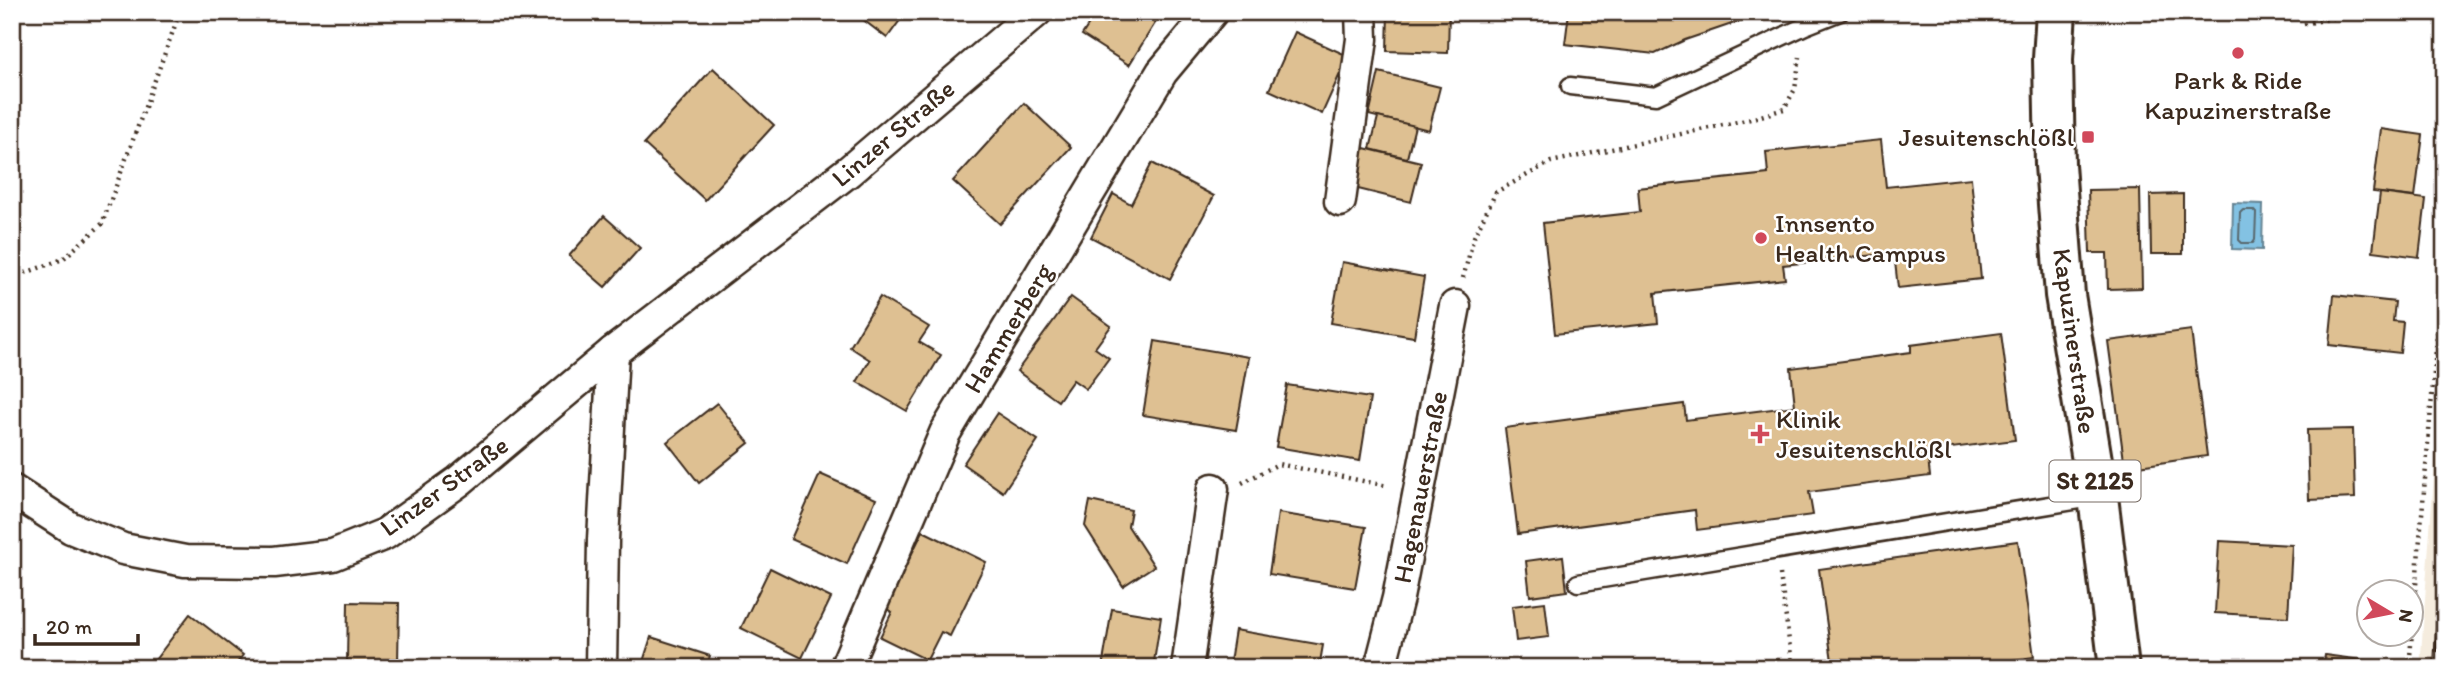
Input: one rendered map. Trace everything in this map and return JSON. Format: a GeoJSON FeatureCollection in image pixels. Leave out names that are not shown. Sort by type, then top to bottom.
{"type":"FeatureCollection","features":[{"type":"Feature","properties":{"kind":"main road","name":"Kapuzinerstraße"},"geometry":{"type":"LineString","coordinates":[[2056,12],[2053,59],[2055,165],[2064,295],[2098,497],[2119,668]]}},
{"type":"Feature","properties":{"kind":"street","name":"Linzer Straße"},"geometry":{"type":"LineString","coordinates":[[12,490],[71,528],[123,549],[185,561],[274,562],[333,555],[385,534],[459,481],[613,352],[849,171],[1036,12]]}},
{"type":"Feature","properties":{"kind":"street","name":"Hammerberg"},"geometry":{"type":"LineString","coordinates":[[845,668],[944,433],[1162,72],[1212,12]]}},
{"type":"Feature","properties":{"kind":"street"},"geometry":{"type":"LineString","coordinates":[[1340,201],[1362,39],[1360,12]]}},
{"type":"Feature","properties":{"kind":"street","name":"Hagenauerstraße"},"geometry":{"type":"LineString","coordinates":[[1380,668],[1398,597],[1455,306]]}},
{"type":"Feature","properties":{"kind":"street"},"geometry":{"type":"LineString","coordinates":[[601,668],[603,540],[613,352]]}},
{"type":"Feature","properties":{"kind":"street"},"geometry":{"type":"LineString","coordinates":[[1187,668],[1212,495]]}},
{"type":"Feature","properties":{"kind":"lane"},"geometry":{"type":"LineString","coordinates":[[1570,86],[1656,96],[1840,12]]}},
{"type":"Feature","properties":{"kind":"lane"},"geometry":{"type":"LineString","coordinates":[[1578,583],[2098,497]]}},
{"type":"Feature","properties":{"kind":"path"},"geometry":{"type":"LineString","coordinates":[[12,278],[63,259],[103,224],[180,12]]}},
{"type":"Feature","properties":{"kind":"path"},"geometry":{"type":"LineString","coordinates":[[2304,24],[2363,12]]}},
{"type":"Feature","properties":{"kind":"path"},"geometry":{"type":"LineString","coordinates":[[1455,306],[1474,237],[1496,192],[1551,162],[1751,119],[1784,109],[1795,89],[1805,26]]}},
{"type":"Feature","properties":{"kind":"path"},"geometry":{"type":"LineString","coordinates":[[2409,668],[2438,325],[2445,204]]}},
{"type":"Feature","properties":{"kind":"path"},"geometry":{"type":"LineString","coordinates":[[1212,495],[1278,464],[1419,492]]}},
{"type":"Feature","properties":{"kind":"path"},"geometry":{"type":"LineString","coordinates":[[1777,550],[1792,663]]}},
{"type":"Feature","properties":{"kind":"path"},"geometry":{"type":"LineString","coordinates":[[1753,668],[1792,663],[1805,664],[1810,668]]}},
{"type":"Feature","properties":{"kind":"shaded area"},"geometry":{"type":"Polygon","coordinates":[[[2445,323],[2445,668],[2420,668],[2421,648],[2426,648],[2426,585],[2445,323]]]}},
{"type":"Feature","properties":{"kind":"water"},"geometry":{"type":"Polygon","coordinates":[[[2233,203],[2263,204],[2262,250],[2232,249],[2233,203]]]}},
{"type":"Feature","properties":{"kind":"building"},"geometry":{"type":"Polygon","coordinates":[[[853,12],[906,12],[887,38],[853,12]]]}},
{"type":"Feature","properties":{"kind":"building"},"geometry":{"type":"Polygon","coordinates":[[[1097,12],[1162,12],[1129,65],[1082,35],[1097,12]]]}},
{"type":"Feature","properties":{"kind":"building"},"geometry":{"type":"Polygon","coordinates":[[[1388,12],[1449,12],[1448,53],[1387,51],[1388,12]]]}},
{"type":"Feature","properties":{"kind":"building"},"geometry":{"type":"Polygon","coordinates":[[[1569,12],[1767,12],[1685,40],[1655,54],[1565,44],[1569,12]]]}},
{"type":"Feature","properties":{"kind":"building"},"geometry":{"type":"Polygon","coordinates":[[[1295,32],[1348,56],[1322,114],[1269,90],[1295,32]]]}},
{"type":"Feature","properties":{"kind":"building"},"geometry":{"type":"Polygon","coordinates":[[[713,68],[774,125],[705,200],[644,144],[713,68]]]}},
{"type":"Feature","properties":{"kind":"building"},"geometry":{"type":"Polygon","coordinates":[[[1379,72],[1440,87],[1429,130],[1369,115],[1379,72]]]}},
{"type":"Feature","properties":{"kind":"building"},"geometry":{"type":"Polygon","coordinates":[[[1024,103],[1071,147],[1000,224],[953,181],[1024,103]]]}},
{"type":"Feature","properties":{"kind":"building"},"geometry":{"type":"Polygon","coordinates":[[[1378,117],[1415,126],[1407,158],[1370,149],[1378,117]]]}},
{"type":"Feature","properties":{"kind":"building"},"geometry":{"type":"Polygon","coordinates":[[[2381,129],[2423,135],[2415,197],[2373,192],[2381,129]]]}},
{"type":"Feature","properties":{"kind":"building","name":"Innsento Health Campus"},"geometry":{"type":"Polygon","coordinates":[[[1881,140],[1886,187],[1971,178],[1981,279],[1898,288],[1894,253],[1783,265],[1785,279],[1655,293],[1658,323],[1555,334],[1543,223],[1640,212],[1638,188],[1768,174],[1766,152],[1881,140]]]}},
{"type":"Feature","properties":{"kind":"building"},"geometry":{"type":"Polygon","coordinates":[[[1360,147],[1421,162],[1411,202],[1350,187],[1360,147]]]}},
{"type":"Feature","properties":{"kind":"building"},"geometry":{"type":"Polygon","coordinates":[[[1152,163],[1214,196],[1170,279],[1091,237],[1113,194],[1131,204],[1152,163]]]}},
{"type":"Feature","properties":{"kind":"building"},"geometry":{"type":"Polygon","coordinates":[[[2140,189],[2142,288],[2108,289],[2107,253],[2090,253],[2088,190],[2140,189]]]}},
{"type":"Feature","properties":{"kind":"building"},"geometry":{"type":"Polygon","coordinates":[[[2380,193],[2426,199],[2419,257],[2373,251],[2380,193]]]}},
{"type":"Feature","properties":{"kind":"building"},"geometry":{"type":"Polygon","coordinates":[[[2183,194],[2183,254],[2151,254],[2150,195],[2183,194]]]}},
{"type":"Feature","properties":{"kind":"building"},"geometry":{"type":"Polygon","coordinates":[[[604,216],[640,248],[605,287],[569,256],[604,216]]]}},
{"type":"Feature","properties":{"kind":"building"},"geometry":{"type":"Polygon","coordinates":[[[1342,262],[1424,277],[1414,337],[1331,323],[1342,262]]]}},
{"type":"Feature","properties":{"kind":"building"},"geometry":{"type":"Polygon","coordinates":[[[2334,295],[2395,302],[2393,321],[2403,322],[2400,353],[2329,345],[2334,295]]]}},
{"type":"Feature","properties":{"kind":"building"},"geometry":{"type":"Polygon","coordinates":[[[880,297],[929,327],[919,342],[941,355],[907,411],[857,382],[870,360],[850,347],[880,297]]]}},
{"type":"Feature","properties":{"kind":"building"},"geometry":{"type":"Polygon","coordinates":[[[1071,297],[1111,326],[1095,348],[1109,358],[1086,389],[1073,380],[1058,401],[1017,371],[1071,297]]]}},
{"type":"Feature","properties":{"kind":"building"},"geometry":{"type":"Polygon","coordinates":[[[2191,330],[2207,456],[2125,468],[2108,341],[2191,330]]]}},
{"type":"Feature","properties":{"kind":"building","name":"Klinik Jesuitenschlößl"},"geometry":{"type":"Polygon","coordinates":[[[2001,333],[2015,440],[1927,451],[1930,476],[1809,492],[1813,515],[1697,530],[1695,510],[1518,534],[1505,428],[1684,404],[1686,420],[1795,406],[1791,368],[1911,352],[1911,345],[2001,333]]]}},
{"type":"Feature","properties":{"kind":"building"},"geometry":{"type":"Polygon","coordinates":[[[1155,341],[1249,357],[1236,430],[1143,415],[1155,341]]]}},
{"type":"Feature","properties":{"kind":"building"},"geometry":{"type":"Polygon","coordinates":[[[1287,385],[1370,398],[1360,461],[1276,447],[1287,385]]]}},
{"type":"Feature","properties":{"kind":"building"},"geometry":{"type":"Polygon","coordinates":[[[717,403],[749,443],[699,483],[667,442],[717,403]]]}},
{"type":"Feature","properties":{"kind":"building"},"geometry":{"type":"Polygon","coordinates":[[[997,413],[1038,440],[1003,492],[963,464],[997,413]]]}},
{"type":"Feature","properties":{"kind":"building"},"geometry":{"type":"Polygon","coordinates":[[[2353,429],[2355,498],[2309,500],[2307,430],[2353,429]]]}},
{"type":"Feature","properties":{"kind":"building"},"geometry":{"type":"Polygon","coordinates":[[[820,474],[876,499],[847,564],[791,539],[820,474]]]}},
{"type":"Feature","properties":{"kind":"building"},"geometry":{"type":"Polygon","coordinates":[[[1090,501],[1131,510],[1128,526],[1154,566],[1123,586],[1085,526],[1090,501]]]}},
{"type":"Feature","properties":{"kind":"building"},"geometry":{"type":"Polygon","coordinates":[[[1278,513],[1366,527],[1355,588],[1269,574],[1278,513]]]}},
{"type":"Feature","properties":{"kind":"building"},"geometry":{"type":"Polygon","coordinates":[[[923,531],[986,562],[950,636],[941,632],[927,660],[880,637],[892,612],[885,608],[923,531]]]}},
{"type":"Feature","properties":{"kind":"building"},"geometry":{"type":"Polygon","coordinates":[[[2018,541],[2034,657],[1953,668],[1833,668],[1819,569],[2018,541]]]}},
{"type":"Feature","properties":{"kind":"building"},"geometry":{"type":"Polygon","coordinates":[[[2219,541],[2292,545],[2288,617],[2215,613],[2219,541]]]}},
{"type":"Feature","properties":{"kind":"building"},"geometry":{"type":"Polygon","coordinates":[[[1563,556],[1567,591],[1530,596],[1526,561],[1563,556]]]}},
{"type":"Feature","properties":{"kind":"building"},"geometry":{"type":"Polygon","coordinates":[[[770,568],[831,598],[802,658],[741,628],[770,568]]]}},
{"type":"Feature","properties":{"kind":"building"},"geometry":{"type":"Polygon","coordinates":[[[348,602],[399,603],[398,664],[347,663],[348,602]]]}},
{"type":"Feature","properties":{"kind":"building"},"geometry":{"type":"Polygon","coordinates":[[[1545,602],[1549,637],[1516,641],[1512,606],[1545,602]]]}},
{"type":"Feature","properties":{"kind":"building"},"geometry":{"type":"Polygon","coordinates":[[[1112,609],[1161,617],[1153,668],[1102,668],[1112,609]]]}},
{"type":"Feature","properties":{"kind":"building"},"geometry":{"type":"Polygon","coordinates":[[[190,614],[243,655],[233,668],[149,668],[190,614]]]}},
{"type":"Feature","properties":{"kind":"building"},"geometry":{"type":"Polygon","coordinates":[[[1235,630],[1323,645],[1319,668],[1229,668],[1235,630]]]}},
{"type":"Feature","properties":{"kind":"building"},"geometry":{"type":"Polygon","coordinates":[[[651,637],[710,656],[706,668],[641,668],[651,637]]]}},
{"type":"Feature","properties":{"kind":"building"},"geometry":{"type":"Polygon","coordinates":[[[2325,655],[2391,664],[2390,668],[2323,668],[2325,655]]]}},
{"type":"Feature","properties":{"kind":"railway"},"geometry":{"type":"LineString","coordinates":[[2437,668],[2445,504]]}},
{"type":"Feature","properties":{"kind":"place","name":"Park & Ride Kapuzinerstraße"},"geometry":{"type":"Point","coordinates":[2238,53]}},
{"type":"Feature","properties":{"kind":"place","name":"Jesuitenschlößl"},"geometry":{"type":"Point","coordinates":[2088,137]}},
{"type":"Feature","properties":{"kind":"place","name":"Innsento Health Campus"},"geometry":{"type":"Point","coordinates":[1761,238]}},
{"type":"Feature","properties":{"kind":"place","name":"Klinik Jesuitenschlößl"},"geometry":{"type":"Point","coordinates":[1760,434]}}]}
